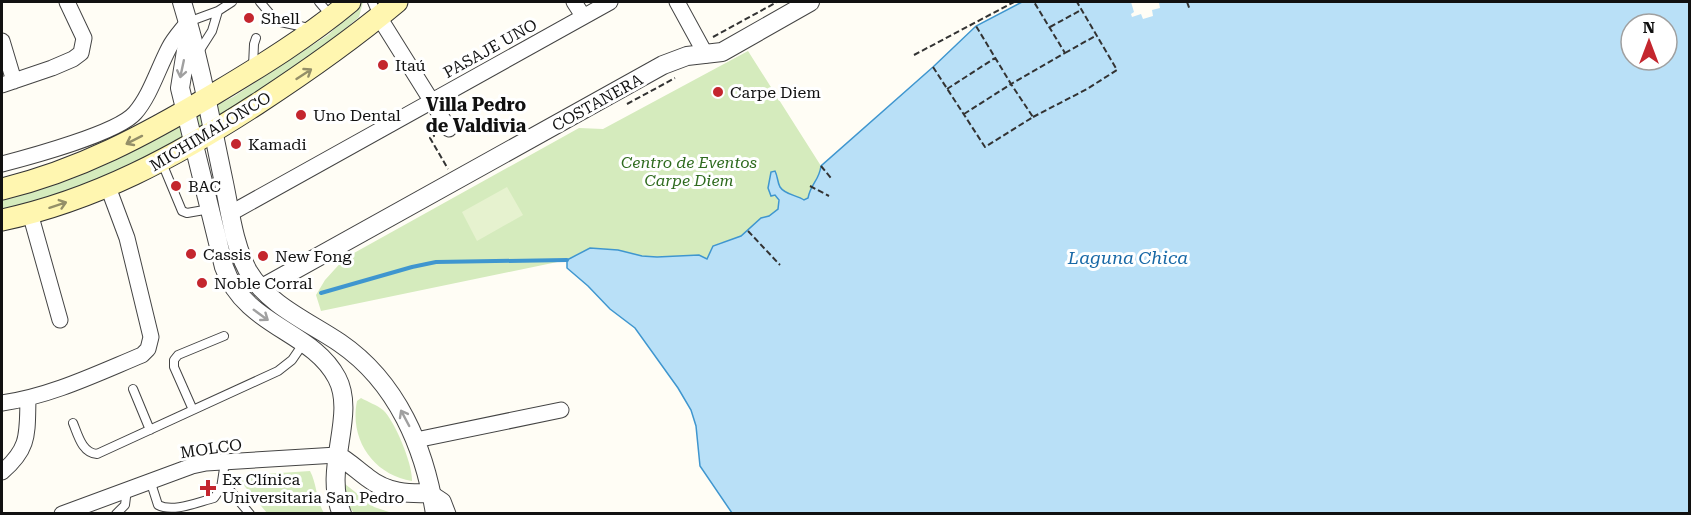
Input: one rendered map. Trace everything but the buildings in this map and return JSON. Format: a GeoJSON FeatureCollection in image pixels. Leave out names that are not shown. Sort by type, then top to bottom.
{"type":"FeatureCollection","features":[{"type":"Feature","properties":{"kind":"main road","name":"MICHIMALONCO"},"geometry":{"type":"LineString","coordinates":[[2,189],[47,176],[98,156],[186,112],[252,71],[322,16],[350,2]]}},
{"type":"Feature","properties":{"kind":"main road","name":"MICHIMALONCO"},"geometry":{"type":"LineString","coordinates":[[2,220],[108,187],[194,144],[312,69],[376,9],[397,2]]}},
{"type":"Feature","properties":{"kind":"street"},"geometry":{"type":"LineString","coordinates":[[2,41],[8,83],[73,59],[81,52],[84,38],[67,2]]}},
{"type":"Feature","properties":{"kind":"street"},"geometry":{"type":"LineString","coordinates":[[182,2],[197,54],[231,213],[246,266],[262,288],[290,312],[340,343],[362,361],[391,394],[416,440],[435,513]]}},
{"type":"Feature","properties":{"kind":"street"},"geometry":{"type":"LineString","coordinates":[[574,2],[583,16]]}},
{"type":"Feature","properties":{"kind":"street","name":"PASAJE UNO"},"geometry":{"type":"LineString","coordinates":[[231,213],[610,2]]}},
{"type":"Feature","properties":{"kind":"street"},"geometry":{"type":"LineString","coordinates":[[677,2],[709,55]]}},
{"type":"Feature","properties":{"kind":"street","name":"COSTANERA"},"geometry":{"type":"LineString","coordinates":[[262,288],[663,65],[687,56],[722,52],[810,2]]}},
{"type":"Feature","properties":{"kind":"street"},"geometry":{"type":"LineString","coordinates":[[376,9],[428,103],[449,129]]}},
{"type":"Feature","properties":{"kind":"street"},"geometry":{"type":"LineString","coordinates":[[189,24],[180,82],[224,267],[238,293],[257,312],[321,357],[339,380],[343,411],[335,491],[342,513]]}},
{"type":"Feature","properties":{"kind":"street"},"geometry":{"type":"LineString","coordinates":[[2,164],[67,145],[123,122],[132,116],[141,104],[170,46],[189,24]]}},
{"type":"Feature","properties":{"kind":"street"},"geometry":{"type":"LineString","coordinates":[[2,403],[48,393],[142,355],[150,345],[151,337],[126,238],[108,187]]}},
{"type":"Feature","properties":{"kind":"street"},"geometry":{"type":"LineString","coordinates":[[30,213],[60,320]]}},
{"type":"Feature","properties":{"kind":"street"},"geometry":{"type":"LineString","coordinates":[[339,380],[346,369],[362,361]]}},
{"type":"Feature","properties":{"kind":"street"},"geometry":{"type":"LineString","coordinates":[[2,472],[22,451],[25,441],[28,399]]}},
{"type":"Feature","properties":{"kind":"street"},"geometry":{"type":"LineString","coordinates":[[416,440],[561,410]]}},
{"type":"Feature","properties":{"kind":"street"},"geometry":{"type":"LineString","coordinates":[[337,455],[370,480],[385,488],[402,493],[431,493],[443,501],[448,513]]}},
{"type":"Feature","properties":{"kind":"street","name":"MOLCO"},"geometry":{"type":"LineString","coordinates":[[62,513],[192,466],[337,455]]}},
{"type":"Feature","properties":{"kind":"lane"},"geometry":{"type":"LineString","coordinates":[[189,24],[232,2]]}},
{"type":"Feature","properties":{"kind":"lane"},"geometry":{"type":"LineString","coordinates":[[260,2],[273,24],[322,16]]}},
{"type":"Feature","properties":{"kind":"lane"},"geometry":{"type":"LineString","coordinates":[[197,54],[212,31],[218,11]]}},
{"type":"Feature","properties":{"kind":"lane"},"geometry":{"type":"LineString","coordinates":[[252,71],[256,38]]}},
{"type":"Feature","properties":{"kind":"lane"},"geometry":{"type":"LineString","coordinates":[[161,162],[182,211],[187,213],[210,209]]}},
{"type":"Feature","properties":{"kind":"lane"},"geometry":{"type":"LineString","coordinates":[[193,410],[174,367],[174,360],[178,355],[224,336]]}},
{"type":"Feature","properties":{"kind":"lane"},"geometry":{"type":"LineString","coordinates":[[73,423],[85,450],[93,454],[283,368],[303,344]]}},
{"type":"Feature","properties":{"kind":"lane"},"geometry":{"type":"LineString","coordinates":[[133,389],[150,430]]}},
{"type":"Feature","properties":{"kind":"lane"},"geometry":{"type":"LineString","coordinates":[[150,480],[158,505],[164,508],[214,498],[219,493],[223,482],[225,462]]}},
{"type":"Feature","properties":{"kind":"lane"},"geometry":{"type":"LineString","coordinates":[[223,482],[250,513]]}},
{"type":"Feature","properties":{"kind":"lane"},"geometry":{"type":"LineString","coordinates":[[116,513],[125,505],[126,489]]}},
{"type":"Feature","properties":{"kind":"path"},"geometry":{"type":"LineString","coordinates":[[709,55],[712,37],[777,2]]}},
{"type":"Feature","properties":{"kind":"path"},"geometry":{"type":"LineString","coordinates":[[914,56],[1014,2]]}},
{"type":"Feature","properties":{"kind":"path"},"geometry":{"type":"LineString","coordinates":[[1034,2],[1065,52]]}},
{"type":"Feature","properties":{"kind":"path"},"geometry":{"type":"LineString","coordinates":[[933,67],[985,147],[1117,70],[1077,2]]}},
{"type":"Feature","properties":{"kind":"path"},"geometry":{"type":"LineString","coordinates":[[1187,2],[1190,10]]}},
{"type":"Feature","properties":{"kind":"path"},"geometry":{"type":"LineString","coordinates":[[1050,27],[1082,10]]}},
{"type":"Feature","properties":{"kind":"path"},"geometry":{"type":"LineString","coordinates":[[976,26],[1033,117]]}},
{"type":"Feature","properties":{"kind":"path"},"geometry":{"type":"LineString","coordinates":[[964,114],[1097,35]]}},
{"type":"Feature","properties":{"kind":"path"},"geometry":{"type":"LineString","coordinates":[[947,89],[996,58]]}},
{"type":"Feature","properties":{"kind":"path"},"geometry":{"type":"LineString","coordinates":[[626,104],[675,77]]}},
{"type":"Feature","properties":{"kind":"path"},"geometry":{"type":"LineString","coordinates":[[428,103],[434,136],[430,138],[454,181]]}},
{"type":"Feature","properties":{"kind":"path"},"geometry":{"type":"LineString","coordinates":[[821,166],[831,178]]}},
{"type":"Feature","properties":{"kind":"path"},"geometry":{"type":"LineString","coordinates":[[810,186],[829,196]]}},
{"type":"Feature","properties":{"kind":"path"},"geometry":{"type":"LineString","coordinates":[[748,231],[780,265]]}},
{"type":"Feature","properties":{"kind":"green space"},"geometry":{"type":"Polygon","coordinates":[[[359,2],[363,2],[359,17],[339,34],[327,49],[132,171],[2,212],[2,194],[181,123],[233,97],[328,35],[359,2]]]}},
{"type":"Feature","properties":{"kind":"green space","name":"Centro de Eventos Carpe Diem"},"geometry":{"type":"Polygon","coordinates":[[[748,51],[821,166],[808,198],[804,200],[782,190],[775,172],[771,176],[779,205],[778,209],[769,216],[761,218],[741,236],[732,241],[719,243],[707,259],[699,255],[657,257],[590,248],[567,260],[321,311],[316,295],[325,280],[345,258],[579,128],[603,129],[748,51]]]}},
{"type":"Feature","properties":{"kind":"green space"},"geometry":{"type":"Polygon","coordinates":[[[507,187],[523,215],[477,241],[462,212],[507,187]]]}},
{"type":"Feature","properties":{"kind":"green space"},"geometry":{"type":"Polygon","coordinates":[[[361,398],[383,410],[393,423],[406,454],[412,481],[386,471],[367,453],[357,429],[357,401],[361,398]]]}},
{"type":"Feature","properties":{"kind":"green space"},"geometry":{"type":"Polygon","coordinates":[[[310,471],[324,513],[267,513],[236,476],[310,471]]]}},
{"type":"Feature","properties":{"kind":"green space"},"geometry":{"type":"Polygon","coordinates":[[[345,484],[374,507],[392,513],[354,513],[347,504],[345,484]]]}},
{"type":"Feature","properties":{"kind":"water","name":"Laguna Chica"},"geometry":{"type":"Polygon","coordinates":[[[1022,2],[1689,2],[1689,513],[732,513],[700,466],[696,426],[691,410],[678,388],[635,328],[610,309],[567,268],[567,260],[590,248],[657,257],[699,255],[707,259],[713,246],[741,236],[761,218],[769,216],[778,209],[779,200],[775,195],[771,196],[768,188],[771,172],[775,171],[780,187],[785,192],[804,200],[808,198],[821,166],[976,26],[1022,2]]]}},
{"type":"Feature","properties":{"kind":"pier"},"geometry":{"type":"Polygon","coordinates":[[[1131,2],[1162,2],[1159,3],[1160,8],[1152,10],[1153,16],[1143,19],[1141,14],[1132,17],[1131,14],[1134,12],[1131,2]]]}},
{"type":"Feature","properties":{"kind":"waterway"},"geometry":{"type":"LineString","coordinates":[[321,293],[436,262],[567,260]]}},
{"type":"Feature","properties":{"kind":"place","name":"Shell"},"geometry":{"type":"Point","coordinates":[249,18]}},
{"type":"Feature","properties":{"kind":"place","name":"Itaú"},"geometry":{"type":"Point","coordinates":[383,65]}},
{"type":"Feature","properties":{"kind":"place","name":"Carpe Diem"},"geometry":{"type":"Point","coordinates":[718,92]}},
{"type":"Feature","properties":{"kind":"place","name":"Uno Dental"},"geometry":{"type":"Point","coordinates":[301,115]}},
{"type":"Feature","properties":{"kind":"place","name":"Kamadi"},"geometry":{"type":"Point","coordinates":[236,144]}},
{"type":"Feature","properties":{"kind":"place","name":"BAC"},"geometry":{"type":"Point","coordinates":[176,186]}},
{"type":"Feature","properties":{"kind":"place","name":"Cassis"},"geometry":{"type":"Point","coordinates":[191,254]}},
{"type":"Feature","properties":{"kind":"place","name":"New Fong"},"geometry":{"type":"Point","coordinates":[263,256]}},
{"type":"Feature","properties":{"kind":"place","name":"Noble Corral"},"geometry":{"type":"Point","coordinates":[202,283]}},
{"type":"Feature","properties":{"kind":"place","name":"Ex Clínica Universitaria San Pedro"},"geometry":{"type":"Point","coordinates":[208,488]}},
{"type":"Feature","properties":{"kind":"district","name":"Villa Pedro de Valdivia"},"geometry":{"type":"Point","coordinates":[476,115]}}]}
